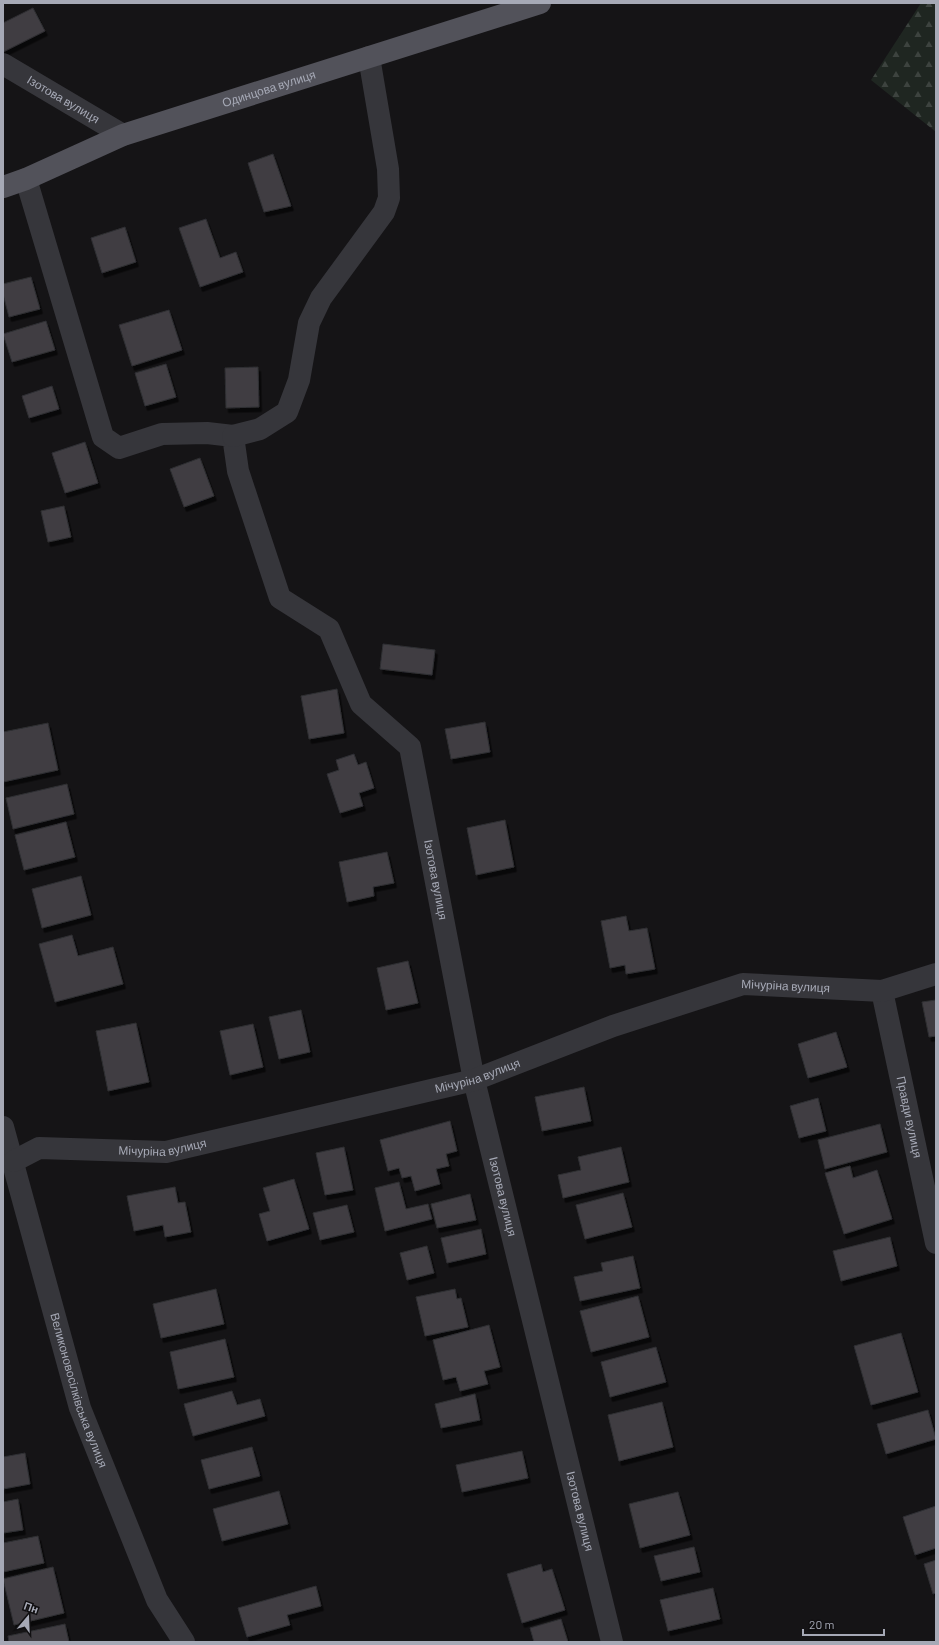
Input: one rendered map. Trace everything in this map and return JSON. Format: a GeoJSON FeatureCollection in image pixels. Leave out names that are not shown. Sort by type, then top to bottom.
{"type":"FeatureCollection","features":[{"type":"Feature","properties":{"kind":"main road","name":"Одинцова вулиця"},"geometry":{"type":"LineString","coordinates":[[3,187],[26,179],[123,135],[540,3]]}},
{"type":"Feature","properties":{"kind":"street"},"geometry":{"type":"LineString","coordinates":[[26,179],[103,437],[119,448],[162,434],[207,433],[233,436],[260,429],[287,412],[299,380],[309,323],[321,298],[384,212],[389,198],[388,169],[369,57]]}},
{"type":"Feature","properties":{"kind":"street","name":"Ізотова вулиця"},"geometry":{"type":"LineString","coordinates":[[3,64],[123,135]]}},
{"type":"Feature","properties":{"kind":"street","name":"Ізотова вулиця"},"geometry":{"type":"LineString","coordinates":[[233,436],[238,471],[280,598],[329,629],[361,704],[410,747],[474,1080],[612,1642]]}},
{"type":"Feature","properties":{"kind":"street","name":"Мічуріна вулиця"},"geometry":{"type":"LineString","coordinates":[[14,1161],[39,1148],[166,1152],[474,1080],[613,1026],[743,984],[882,991],[936,974]]}},
{"type":"Feature","properties":{"kind":"street","name":"Правди вулиця"},"geometry":{"type":"LineString","coordinates":[[882,991],[936,1243]]}},
{"type":"Feature","properties":{"kind":"street","name":"Великоновосілківська вулиця"},"geometry":{"type":"LineString","coordinates":[[3,1127],[14,1161],[80,1408],[157,1600],[184,1642]]}},
{"type":"Feature","properties":{"kind":"green space"},"geometry":{"type":"Polygon","coordinates":[[[921,3],[936,3],[936,132],[871,80],[921,3]]]}},
{"type":"Feature","properties":{"kind":"building"},"geometry":{"type":"Polygon","coordinates":[[[33,8],[45,31],[3,52],[3,23],[33,8]]]}},
{"type":"Feature","properties":{"kind":"building"},"geometry":{"type":"Polygon","coordinates":[[[273,154],[291,206],[264,212],[248,163],[273,154]]]}},
{"type":"Feature","properties":{"kind":"building"},"geometry":{"type":"Polygon","coordinates":[[[206,219],[220,258],[236,252],[243,272],[200,287],[179,228],[206,219]]]}},
{"type":"Feature","properties":{"kind":"building"},"geometry":{"type":"Polygon","coordinates":[[[125,227],[136,262],[102,273],[91,238],[125,227]]]}},
{"type":"Feature","properties":{"kind":"building"},"geometry":{"type":"Polygon","coordinates":[[[31,277],[40,309],[9,317],[3,294],[3,284],[31,277]]]}},
{"type":"Feature","properties":{"kind":"building"},"geometry":{"type":"Polygon","coordinates":[[[169,310],[182,350],[132,366],[119,325],[169,310]]]}},
{"type":"Feature","properties":{"kind":"building"},"geometry":{"type":"Polygon","coordinates":[[[46,321],[55,350],[12,362],[3,334],[46,321]]]}},
{"type":"Feature","properties":{"kind":"building"},"geometry":{"type":"Polygon","coordinates":[[[166,364],[176,397],[145,406],[135,373],[166,364]]]}},
{"type":"Feature","properties":{"kind":"building"},"geometry":{"type":"Polygon","coordinates":[[[258,367],[259,407],[226,408],[225,368],[258,367]]]}},
{"type":"Feature","properties":{"kind":"building"},"geometry":{"type":"Polygon","coordinates":[[[52,386],[59,409],[29,418],[22,396],[52,386]]]}},
{"type":"Feature","properties":{"kind":"building"},"geometry":{"type":"Polygon","coordinates":[[[85,442],[98,483],[65,493],[52,453],[85,442]]]}},
{"type":"Feature","properties":{"kind":"building"},"geometry":{"type":"Polygon","coordinates":[[[200,458],[214,496],[184,507],[170,469],[200,458]]]}},
{"type":"Feature","properties":{"kind":"building"},"geometry":{"type":"Polygon","coordinates":[[[64,506],[71,537],[48,542],[41,511],[64,506]]]}},
{"type":"Feature","properties":{"kind":"building"},"geometry":{"type":"Polygon","coordinates":[[[383,644],[435,650],[432,675],[380,669],[383,644]]]}},
{"type":"Feature","properties":{"kind":"building"},"geometry":{"type":"Polygon","coordinates":[[[337,689],[344,733],[309,739],[301,696],[337,689]]]}},
{"type":"Feature","properties":{"kind":"building"},"geometry":{"type":"Polygon","coordinates":[[[485,722],[490,752],[451,759],[445,729],[485,722]]]}},
{"type":"Feature","properties":{"kind":"building"},"geometry":{"type":"Polygon","coordinates":[[[48,723],[58,770],[3,782],[3,732],[48,723]]]}},
{"type":"Feature","properties":{"kind":"building"},"geometry":{"type":"Polygon","coordinates":[[[354,754],[358,765],[366,762],[374,788],[359,793],[363,806],[340,813],[327,774],[339,770],[336,760],[354,754]]]}},
{"type":"Feature","properties":{"kind":"building"},"geometry":{"type":"Polygon","coordinates":[[[67,784],[74,814],[13,829],[6,798],[67,784]]]}},
{"type":"Feature","properties":{"kind":"building"},"geometry":{"type":"Polygon","coordinates":[[[505,820],[514,867],[476,875],[467,828],[505,820]]]}},
{"type":"Feature","properties":{"kind":"building"},"geometry":{"type":"Polygon","coordinates":[[[66,822],[75,857],[24,870],[15,835],[66,822]]]}},
{"type":"Feature","properties":{"kind":"building"},"geometry":{"type":"Polygon","coordinates":[[[387,852],[394,883],[373,887],[374,896],[347,902],[339,862],[387,852]]]}},
{"type":"Feature","properties":{"kind":"building"},"geometry":{"type":"Polygon","coordinates":[[[81,876],[91,915],[42,928],[32,889],[81,876]]]}},
{"type":"Feature","properties":{"kind":"building"},"geometry":{"type":"Polygon","coordinates":[[[626,916],[629,931],[647,928],[655,969],[626,974],[625,965],[610,968],[601,921],[626,916]]]}},
{"type":"Feature","properties":{"kind":"building"},"geometry":{"type":"Polygon","coordinates":[[[72,935],[78,956],[113,947],[123,984],[55,1002],[39,944],[72,935]]]}},
{"type":"Feature","properties":{"kind":"building"},"geometry":{"type":"Polygon","coordinates":[[[408,961],[418,1003],[386,1010],[377,968],[408,961]]]}},
{"type":"Feature","properties":{"kind":"building"},"geometry":{"type":"Polygon","coordinates":[[[936,1000],[936,1036],[929,1037],[922,1002],[936,1000]]]}},
{"type":"Feature","properties":{"kind":"building"},"geometry":{"type":"Polygon","coordinates":[[[301,1010],[310,1052],[279,1059],[269,1017],[301,1010]]]}},
{"type":"Feature","properties":{"kind":"building"},"geometry":{"type":"Polygon","coordinates":[[[136,1023],[149,1082],[108,1091],[96,1031],[136,1023]]]}},
{"type":"Feature","properties":{"kind":"building"},"geometry":{"type":"Polygon","coordinates":[[[253,1024],[263,1067],[230,1075],[220,1031],[253,1024]]]}},
{"type":"Feature","properties":{"kind":"building"},"geometry":{"type":"Polygon","coordinates":[[[836,1032],[847,1067],[808,1078],[798,1044],[836,1032]]]}},
{"type":"Feature","properties":{"kind":"building"},"geometry":{"type":"Polygon","coordinates":[[[584,1087],[591,1121],[542,1131],[535,1097],[584,1087]]]}},
{"type":"Feature","properties":{"kind":"building"},"geometry":{"type":"Polygon","coordinates":[[[818,1098],[826,1131],[799,1138],[790,1106],[818,1098]]]}},
{"type":"Feature","properties":{"kind":"building"},"geometry":{"type":"Polygon","coordinates":[[[450,1121],[457,1151],[446,1154],[449,1166],[436,1169],[440,1184],[415,1191],[411,1176],[402,1178],[399,1168],[388,1171],[380,1140],[450,1121]]]}},
{"type":"Feature","properties":{"kind":"building"},"geometry":{"type":"Polygon","coordinates":[[[880,1124],[887,1152],[825,1169],[818,1140],[880,1124]]]}},
{"type":"Feature","properties":{"kind":"building"},"geometry":{"type":"Polygon","coordinates":[[[344,1147],[353,1190],[325,1195],[316,1153],[344,1147]]]}},
{"type":"Feature","properties":{"kind":"building"},"geometry":{"type":"Polygon","coordinates":[[[621,1147],[629,1182],[563,1198],[558,1175],[581,1170],[578,1157],[621,1147]]]}},
{"type":"Feature","properties":{"kind":"building"},"geometry":{"type":"Polygon","coordinates":[[[850,1166],[853,1178],[877,1170],[892,1219],[844,1234],[825,1173],[850,1166]]]}},
{"type":"Feature","properties":{"kind":"building"},"geometry":{"type":"Polygon","coordinates":[[[294,1179],[309,1229],[267,1241],[259,1214],[270,1211],[263,1188],[294,1179]]]}},
{"type":"Feature","properties":{"kind":"building"},"geometry":{"type":"Polygon","coordinates":[[[399,1182],[406,1209],[428,1204],[432,1219],[385,1231],[375,1188],[399,1182]]]}},
{"type":"Feature","properties":{"kind":"building"},"geometry":{"type":"Polygon","coordinates":[[[175,1187],[178,1203],[185,1202],[191,1232],[165,1237],[163,1225],[134,1231],[127,1196],[175,1187]]]}},
{"type":"Feature","properties":{"kind":"building"},"geometry":{"type":"Polygon","coordinates":[[[623,1193],[632,1227],[585,1239],[576,1205],[623,1193]]]}},
{"type":"Feature","properties":{"kind":"building"},"geometry":{"type":"Polygon","coordinates":[[[470,1194],[476,1220],[437,1228],[431,1204],[470,1194]]]}},
{"type":"Feature","properties":{"kind":"building"},"geometry":{"type":"Polygon","coordinates":[[[347,1205],[354,1232],[320,1240],[313,1213],[347,1205]]]}},
{"type":"Feature","properties":{"kind":"building"},"geometry":{"type":"Polygon","coordinates":[[[481,1229],[486,1254],[447,1263],[441,1238],[481,1229]]]}},
{"type":"Feature","properties":{"kind":"building"},"geometry":{"type":"Polygon","coordinates":[[[890,1237],[897,1266],[841,1281],[833,1251],[890,1237]]]}},
{"type":"Feature","properties":{"kind":"building"},"geometry":{"type":"Polygon","coordinates":[[[427,1246],[434,1273],[407,1280],[400,1253],[427,1246]]]}},
{"type":"Feature","properties":{"kind":"building"},"geometry":{"type":"Polygon","coordinates":[[[633,1256],[640,1288],[580,1301],[574,1277],[603,1271],[601,1263],[633,1256]]]}},
{"type":"Feature","properties":{"kind":"building"},"geometry":{"type":"Polygon","coordinates":[[[216,1289],[224,1324],[161,1338],[153,1304],[216,1289]]]}},
{"type":"Feature","properties":{"kind":"building"},"geometry":{"type":"Polygon","coordinates":[[[455,1289],[457,1299],[461,1298],[468,1327],[425,1336],[416,1297],[455,1289]]]}},
{"type":"Feature","properties":{"kind":"building"},"geometry":{"type":"Polygon","coordinates":[[[638,1296],[649,1337],[591,1352],[580,1311],[638,1296]]]}},
{"type":"Feature","properties":{"kind":"building"},"geometry":{"type":"Polygon","coordinates":[[[489,1325],[500,1367],[484,1371],[488,1384],[460,1391],[456,1377],[443,1380],[433,1340],[489,1325]]]}},
{"type":"Feature","properties":{"kind":"building"},"geometry":{"type":"Polygon","coordinates":[[[901,1333],[918,1392],[871,1405],[854,1346],[901,1333]]]}},
{"type":"Feature","properties":{"kind":"building"},"geometry":{"type":"Polygon","coordinates":[[[225,1339],[234,1377],[178,1389],[170,1352],[225,1339]]]}},
{"type":"Feature","properties":{"kind":"building"},"geometry":{"type":"Polygon","coordinates":[[[656,1347],[666,1382],[610,1397],[601,1362],[656,1347]]]}},
{"type":"Feature","properties":{"kind":"building"},"geometry":{"type":"Polygon","coordinates":[[[232,1391],[237,1405],[260,1399],[265,1416],[193,1436],[184,1404],[232,1391]]]}},
{"type":"Feature","properties":{"kind":"building"},"geometry":{"type":"Polygon","coordinates":[[[475,1394],[480,1420],[441,1428],[435,1404],[475,1394]]]}},
{"type":"Feature","properties":{"kind":"building"},"geometry":{"type":"Polygon","coordinates":[[[662,1402],[673,1447],[619,1461],[608,1415],[662,1402]]]}},
{"type":"Feature","properties":{"kind":"building"},"geometry":{"type":"Polygon","coordinates":[[[928,1410],[936,1439],[886,1454],[877,1424],[928,1410]]]}},
{"type":"Feature","properties":{"kind":"building"},"geometry":{"type":"Polygon","coordinates":[[[252,1447],[260,1476],[209,1489],[201,1460],[252,1447]]]}},
{"type":"Feature","properties":{"kind":"building"},"geometry":{"type":"Polygon","coordinates":[[[522,1451],[528,1478],[462,1492],[456,1465],[522,1451]]]}},
{"type":"Feature","properties":{"kind":"building"},"geometry":{"type":"Polygon","coordinates":[[[25,1453],[30,1484],[3,1489],[3,1457],[25,1453]]]}},
{"type":"Feature","properties":{"kind":"building"},"geometry":{"type":"Polygon","coordinates":[[[279,1491],[288,1524],[222,1541],[213,1509],[279,1491]]]}},
{"type":"Feature","properties":{"kind":"building"},"geometry":{"type":"Polygon","coordinates":[[[678,1492],[690,1535],[640,1548],[629,1504],[678,1492]]]}},
{"type":"Feature","properties":{"kind":"building"},"geometry":{"type":"Polygon","coordinates":[[[18,1499],[23,1530],[3,1533],[3,1502],[18,1499]]]}},
{"type":"Feature","properties":{"kind":"building"},"geometry":{"type":"Polygon","coordinates":[[[936,1506],[936,1548],[915,1555],[903,1517],[936,1506]]]}},
{"type":"Feature","properties":{"kind":"building"},"geometry":{"type":"Polygon","coordinates":[[[38,1536],[44,1563],[3,1572],[3,1543],[38,1536]]]}},
{"type":"Feature","properties":{"kind":"building"},"geometry":{"type":"Polygon","coordinates":[[[694,1547],[700,1572],[661,1581],[654,1556],[694,1547]]]}},
{"type":"Feature","properties":{"kind":"building"},"geometry":{"type":"Polygon","coordinates":[[[936,1560],[936,1593],[933,1594],[924,1564],[936,1560]]]}},
{"type":"Feature","properties":{"kind":"building"},"geometry":{"type":"Polygon","coordinates":[[[541,1564],[543,1572],[552,1569],[565,1610],[522,1623],[507,1574],[541,1564]]]}},
{"type":"Feature","properties":{"kind":"building"},"geometry":{"type":"Polygon","coordinates":[[[53,1567],[64,1613],[14,1625],[3,1579],[53,1567]]]}},
{"type":"Feature","properties":{"kind":"building"},"geometry":{"type":"Polygon","coordinates":[[[316,1586],[321,1606],[287,1615],[290,1625],[247,1637],[238,1608],[316,1586]]]}},
{"type":"Feature","properties":{"kind":"building"},"geometry":{"type":"Polygon","coordinates":[[[713,1588],[720,1619],[668,1631],[660,1600],[713,1588]]]}},
{"type":"Feature","properties":{"kind":"building"},"geometry":{"type":"Polygon","coordinates":[[[561,1619],[568,1642],[534,1642],[530,1628],[561,1619]]]}},
{"type":"Feature","properties":{"kind":"building"},"geometry":{"type":"Polygon","coordinates":[[[65,1624],[69,1642],[9,1642],[8,1636],[65,1624]]]}}]}
